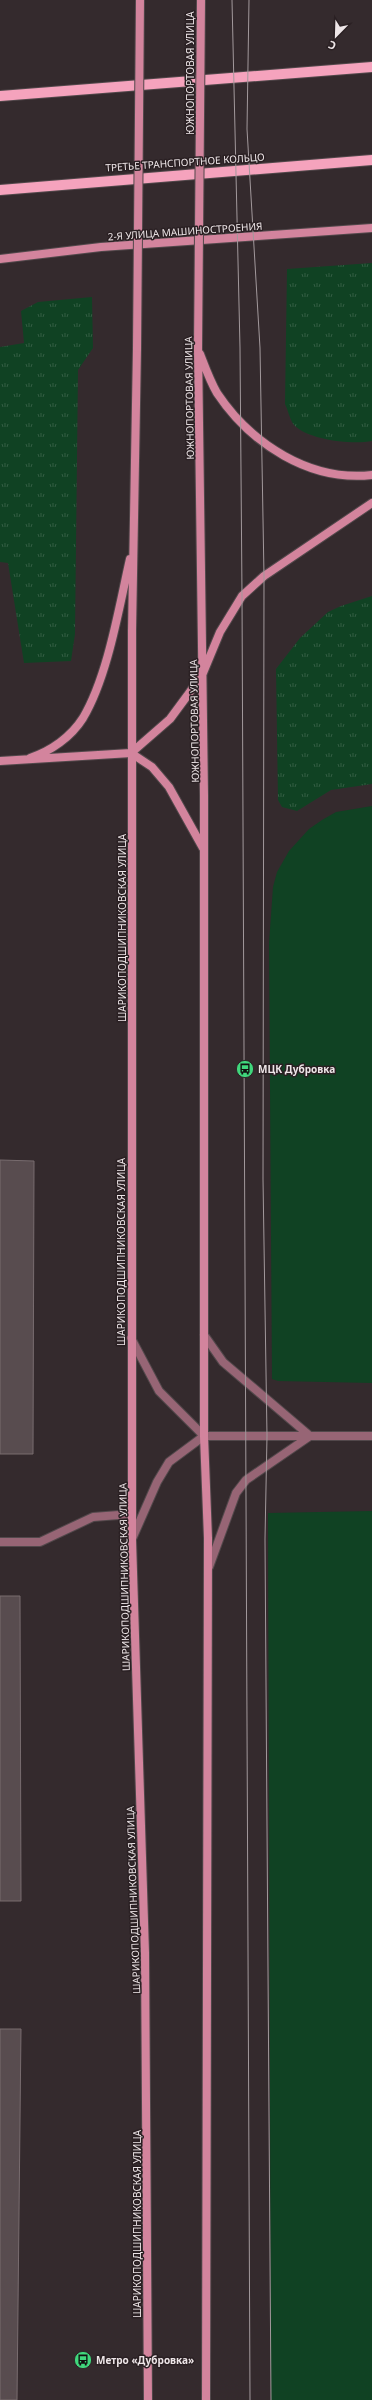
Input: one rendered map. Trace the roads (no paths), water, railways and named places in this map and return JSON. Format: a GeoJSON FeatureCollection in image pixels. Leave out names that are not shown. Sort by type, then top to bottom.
{"type":"FeatureCollection","features":[{"type":"Feature","properties":{"kind":"main road"},"geometry":{"type":"LineString","coordinates":[[131,753],[140,0]]}},
{"type":"Feature","properties":{"kind":"main road","name":"ЮЖНОПОРТОВАЯ УЛИЦА"},"geometry":{"type":"LineString","coordinates":[[201,0],[198,348],[204,849]]}},
{"type":"Feature","properties":{"kind":"main road"},"geometry":{"type":"LineString","coordinates":[[0,96],[372,67]]}},
{"type":"Feature","properties":{"kind":"main road","name":"ТРЕТЬЕ ТРАНСПОРТНОЕ КОЛЬЦО"},"geometry":{"type":"LineString","coordinates":[[0,190],[372,160]]}},
{"type":"Feature","properties":{"kind":"main road","name":"2-Я УЛИЦА МАШИНОСТРОЕНИЯ"},"geometry":{"type":"LineString","coordinates":[[0,258],[101,247],[372,228]]}},
{"type":"Feature","properties":{"kind":"main road"},"geometry":{"type":"LineString","coordinates":[[198,348],[218,393],[262,441],[298,463],[326,474],[353,477],[372,475]]}},
{"type":"Feature","properties":{"kind":"main road"},"geometry":{"type":"LineString","coordinates":[[131,753],[170,719],[203,673],[220,632],[242,596],[264,576],[372,503]]}},
{"type":"Feature","properties":{"kind":"main road"},"geometry":{"type":"LineString","coordinates":[[30,758],[44,753],[66,738],[83,718],[96,690],[114,631],[133,541]]}},
{"type":"Feature","properties":{"kind":"main road"},"geometry":{"type":"LineString","coordinates":[[0,761],[131,753],[152,767],[169,787],[204,849],[204,1436],[208,1570],[206,2400]]}},
{"type":"Feature","properties":{"kind":"main road","name":"ШАРИКОПОДШИПНИКОВСКАЯ УЛИЦА"},"geometry":{"type":"LineString","coordinates":[[131,753],[132,1540],[146,1952],[148,2400]]}},
{"type":"Feature","properties":{"kind":"street"},"geometry":{"type":"LineString","coordinates":[[204,1335],[223,1362],[310,1436]]}},
{"type":"Feature","properties":{"kind":"street"},"geometry":{"type":"LineString","coordinates":[[131,1338],[159,1391],[204,1436]]}},
{"type":"Feature","properties":{"kind":"street"},"geometry":{"type":"LineString","coordinates":[[132,1540],[157,1482],[169,1462],[204,1436],[372,1436]]}},
{"type":"Feature","properties":{"kind":"street"},"geometry":{"type":"LineString","coordinates":[[208,1570],[236,1493],[246,1480],[310,1436]]}},
{"type":"Feature","properties":{"kind":"street"},"geometry":{"type":"LineString","coordinates":[[0,1542],[40,1542],[93,1517],[132,1514]]}},
{"type":"Feature","properties":{"kind":"tram line"},"geometry":{"type":"LineString","coordinates":[[232,0],[240,348],[242,596],[250,2400]]}},
{"type":"Feature","properties":{"kind":"tram line"},"geometry":{"type":"LineString","coordinates":[[249,0],[247,129],[260,348],[264,576],[263,1179],[267,1436],[265,1539],[271,2400]]}},
{"type":"Feature","properties":{"kind":"place","name":"МЦК Дубровка"},"geometry":{"type":"Point","coordinates":[245,1069]}},
{"type":"Feature","properties":{"kind":"place","name":"Метро «Дубровка»"},"geometry":{"type":"Point","coordinates":[83,2360]}}]}
